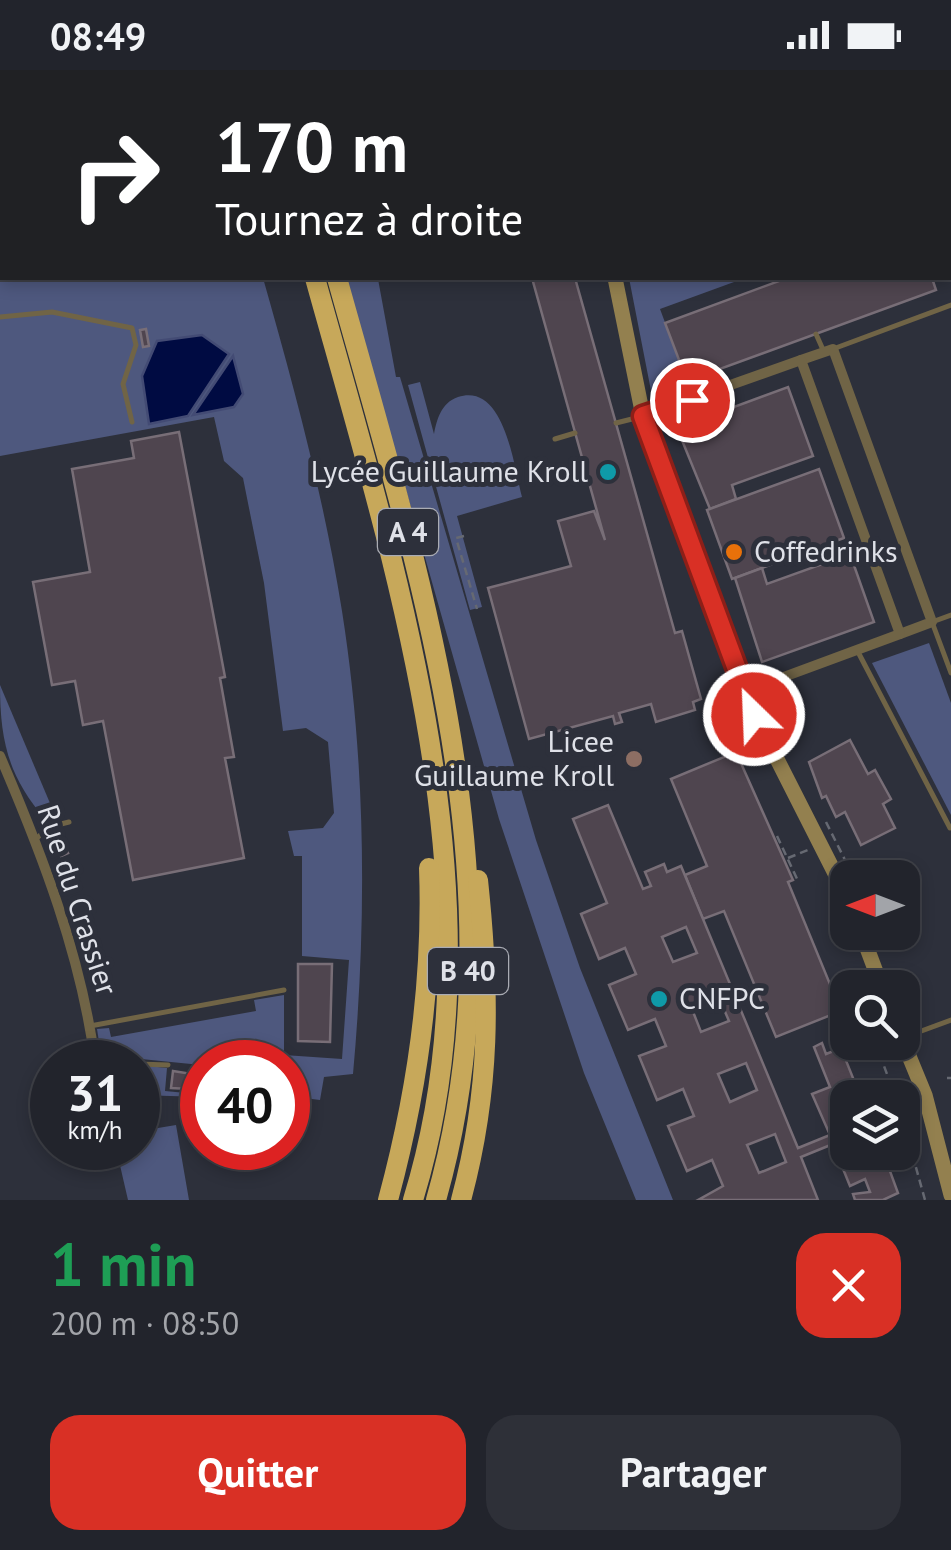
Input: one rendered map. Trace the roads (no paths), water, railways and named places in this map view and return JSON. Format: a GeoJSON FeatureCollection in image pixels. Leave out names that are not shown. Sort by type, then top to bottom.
{"type":"FeatureCollection","features":[{"type":"Feature","properties":{"kind":"highway","name":"A 4"},"geometry":{"type":"LineString","coordinates":[[316,280],[396,569],[434,776],[428,844],[431,918],[421,1018],[406,1134],[388,1200]]}},
{"type":"Feature","properties":{"kind":"highway","name":"A 4"},"geometry":{"type":"LineString","coordinates":[[338,280],[433,629],[460,790],[475,842],[488,994],[482,1100],[461,1200]]}},
{"type":"Feature","properties":{"kind":"highway","name":"B 40"},"geometry":{"type":"LineString","coordinates":[[413,1200],[438,1084],[445,1006],[444,896],[434,776]]}},
{"type":"Feature","properties":{"kind":"highway","name":"B 40"},"geometry":{"type":"LineString","coordinates":[[436,1200],[455,1120],[466,1026],[468,944],[460,790]]}},
{"type":"Feature","properties":{"kind":"street"},"geometry":{"type":"LineString","coordinates":[[615,280],[643,416],[743,692],[830,864]]}},
{"type":"Feature","properties":{"kind":"street"},"geometry":{"type":"LineString","coordinates":[[643,416],[828,350],[932,622],[743,692]]}},
{"type":"Feature","properties":{"kind":"street"},"geometry":{"type":"LineString","coordinates":[[801,360],[900,634]]}},
{"type":"Feature","properties":{"kind":"street","name":"Rue du Crassier"},"geometry":{"type":"LineString","coordinates":[[0,756],[36,838],[92,1040]]}},
{"type":"Feature","properties":{"kind":"street"},"geometry":{"type":"LineString","coordinates":[[911,1060],[925,1095],[951,1194]]}},
{"type":"Feature","properties":{"kind":"lane"},"geometry":{"type":"LineString","coordinates":[[816,334],[828,350],[951,305]]}},
{"type":"Feature","properties":{"kind":"lane"},"geometry":{"type":"LineString","coordinates":[[0,317],[52,312],[132,328],[136,344],[123,384],[132,422]]}},
{"type":"Feature","properties":{"kind":"lane"},"geometry":{"type":"LineString","coordinates":[[616,423],[643,416]]}},
{"type":"Feature","properties":{"kind":"lane"},"geometry":{"type":"LineString","coordinates":[[555,438],[576,433]]}},
{"type":"Feature","properties":{"kind":"lane"},"geometry":{"type":"LineString","coordinates":[[951,615],[932,622],[951,674]]}},
{"type":"Feature","properties":{"kind":"lane"},"geometry":{"type":"LineString","coordinates":[[857,650],[950,828]]}},
{"type":"Feature","properties":{"kind":"lane"},"geometry":{"type":"LineString","coordinates":[[36,838],[49,827],[69,822]]}},
{"type":"Feature","properties":{"kind":"lane"},"geometry":{"type":"LineString","coordinates":[[90,1026],[284,990]]}},
{"type":"Feature","properties":{"kind":"lane"},"geometry":{"type":"LineString","coordinates":[[920,1031],[951,1020]]}},
{"type":"Feature","properties":{"kind":"lane"},"geometry":{"type":"LineString","coordinates":[[160,1065],[168,1065]]}},
{"type":"Feature","properties":{"kind":"place","name":"Lycée Guillaume Kroll"},"geometry":{"type":"Point","coordinates":[608,472]}},
{"type":"Feature","properties":{"kind":"place","name":"Coffedrinks"},"geometry":{"type":"Point","coordinates":[734,552]}},
{"type":"Feature","properties":{"kind":"place","name":"Licee Guillaume Kroll"},"geometry":{"type":"Point","coordinates":[634,759]}},
{"type":"Feature","properties":{"kind":"place","name":"CNFPC"},"geometry":{"type":"Point","coordinates":[659,999]}}]}
